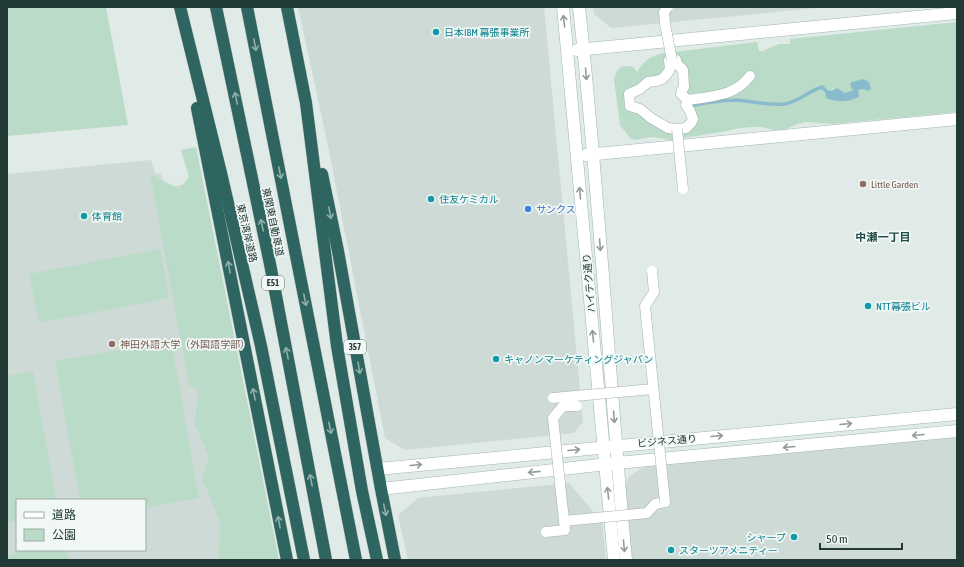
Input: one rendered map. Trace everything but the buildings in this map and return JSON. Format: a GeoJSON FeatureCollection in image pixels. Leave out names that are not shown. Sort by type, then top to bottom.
{"type":"FeatureCollection","features":[{"type":"Feature","properties":{"kind":"highway"},"geometry":{"type":"LineString","coordinates":[[176,7],[287,560]]}},
{"type":"Feature","properties":{"kind":"highway","name":"東京湾岸道路"},"geometry":{"type":"LineString","coordinates":[[180,7],[221,173],[261,346],[304,560]]}},
{"type":"Feature","properties":{"kind":"highway","name":"東関東自動車道"},"geometry":{"type":"LineString","coordinates":[[216,7],[270,264],[326,560]]}},
{"type":"Feature","properties":{"kind":"highway","name":"東関東自動車道"},"geometry":{"type":"LineString","coordinates":[[247,7],[356,560]]}},
{"type":"Feature","properties":{"kind":"highway","name":"357"},"geometry":{"type":"LineString","coordinates":[[287,7],[306,103],[337,346],[362,491],[377,560]]}},
{"type":"Feature","properties":{"kind":"highway","name":"357"},"geometry":{"type":"LineString","coordinates":[[310,135],[323,177],[395,560]]}},
{"type":"Feature","properties":{"kind":"street","name":"ハイテク通り"},"geometry":{"type":"LineString","coordinates":[[563,7],[614,560]]}},
{"type":"Feature","properties":{"kind":"street","name":"ハイテク通り"},"geometry":{"type":"LineString","coordinates":[[579,7],[594,154],[617,463],[626,560]]}},
{"type":"Feature","properties":{"kind":"street"},"geometry":{"type":"LineString","coordinates":[[668,7],[664,12],[672,60]]}},
{"type":"Feature","properties":{"kind":"street"},"geometry":{"type":"LineString","coordinates":[[567,51],[957,13]]}},
{"type":"Feature","properties":{"kind":"street"},"geometry":{"type":"LineString","coordinates":[[672,60],[669,60],[670,69],[662,79],[648,82],[640,89],[629,94],[630,106],[640,109],[651,118],[668,128],[686,128],[693,119],[686,105],[688,100]]}},
{"type":"Feature","properties":{"kind":"street"},"geometry":{"type":"LineString","coordinates":[[672,60],[676,60],[677,64],[683,70],[684,88],[681,94],[688,100],[724,95],[742,86],[750,76]]}},
{"type":"Feature","properties":{"kind":"street"},"geometry":{"type":"LineString","coordinates":[[577,156],[957,119]]}},
{"type":"Feature","properties":{"kind":"street"},"geometry":{"type":"LineString","coordinates":[[676,129],[683,189]]}},
{"type":"Feature","properties":{"kind":"street"},"geometry":{"type":"LineString","coordinates":[[564,521],[648,513],[655,504],[665,502],[645,306],[654,292],[652,271]]}},
{"type":"Feature","properties":{"kind":"street"},"geometry":{"type":"LineString","coordinates":[[560,401],[653,388]]}},
{"type":"Feature","properties":{"kind":"street"},"geometry":{"type":"LineString","coordinates":[[560,401],[577,406]]}},
{"type":"Feature","properties":{"kind":"street"},"geometry":{"type":"LineString","coordinates":[[546,532],[565,530],[553,418],[560,401]]}},
{"type":"Feature","properties":{"kind":"street","name":"ビジネス通り"},"geometry":{"type":"LineString","coordinates":[[378,469],[957,414]]}},
{"type":"Feature","properties":{"kind":"street","name":"ビジネス通り"},"geometry":{"type":"LineString","coordinates":[[381,489],[605,464],[957,431]]}},
{"type":"Feature","properties":{"kind":"shaded area"},"geometry":{"type":"Polygon","coordinates":[[[298,7],[544,7],[583,422],[574,433],[405,450],[385,438],[328,146],[298,7]]]}},
{"type":"Feature","properties":{"kind":"shaded area"},"geometry":{"type":"Polygon","coordinates":[[[593,7],[827,7],[611,28],[594,14],[593,7]]]}},
{"type":"Feature","properties":{"kind":"shaded area","name":"神田外語大学（外国語学部）"},"geometry":{"type":"Polygon","coordinates":[[[151,160],[155,174],[161,173],[164,188],[186,184],[258,560],[7,560],[7,174],[151,160]]]}},
{"type":"Feature","properties":{"kind":"shaded area"},"geometry":{"type":"Polygon","coordinates":[[[957,435],[957,560],[630,560],[624,488],[629,477],[647,466],[957,435]]]}},
{"type":"Feature","properties":{"kind":"shaded area"},"geometry":{"type":"Polygon","coordinates":[[[569,483],[602,522],[606,560],[408,560],[398,515],[418,498],[569,483]]]}},
{"type":"Feature","properties":{"kind":"green space"},"geometry":{"type":"Polygon","coordinates":[[[7,7],[106,7],[128,125],[7,136],[7,7]]]}},
{"type":"Feature","properties":{"kind":"green space"},"geometry":{"type":"Polygon","coordinates":[[[957,22],[957,112],[832,124],[806,122],[784,130],[774,130],[762,127],[740,128],[670,140],[653,137],[635,140],[630,138],[620,125],[614,79],[617,71],[621,67],[631,66],[637,72],[642,64],[652,57],[660,54],[757,42],[759,51],[763,51],[779,44],[790,44],[790,39],[957,22]],[[677,64],[629,94],[631,106],[668,128],[691,123],[677,64]]]}},
{"type":"Feature","properties":{"kind":"green space"},"geometry":{"type":"Polygon","coordinates":[[[196,147],[279,560],[218,560],[221,524],[202,478],[209,457],[195,424],[198,389],[189,385],[150,174],[179,189],[189,177],[181,150],[196,147]]]}},
{"type":"Feature","properties":{"kind":"green space"},"geometry":{"type":"Polygon","coordinates":[[[160,249],[169,298],[39,323],[29,274],[160,249]]]}},
{"type":"Feature","properties":{"kind":"green space"},"geometry":{"type":"Polygon","coordinates":[[[171,341],[199,498],[146,508],[146,499],[80,499],[55,361],[171,341]]]}},
{"type":"Feature","properties":{"kind":"green space"},"geometry":{"type":"Polygon","coordinates":[[[33,371],[56,499],[16,499],[16,520],[7,522],[7,376],[33,371]]]}},
{"type":"Feature","properties":{"kind":"green space"},"geometry":{"type":"Polygon","coordinates":[[[20,551],[67,551],[69,560],[7,560],[7,556],[20,551]]]}},
{"type":"Feature","properties":{"kind":"water"},"geometry":{"type":"Polygon","coordinates":[[[863,79],[869,82],[871,89],[868,91],[863,89],[858,90],[859,97],[843,101],[835,101],[826,98],[825,90],[832,91],[837,88],[845,93],[854,90],[850,84],[852,82],[863,79]]]}},
{"type":"Feature","properties":{"kind":"waterway"},"geometry":{"type":"LineString","coordinates":[[690,106],[718,101],[736,100],[767,104],[785,104],[795,101],[822,87],[825,90]]}},
{"type":"Feature","properties":{"kind":"place","name":"日本IBM 幕張事業所"},"geometry":{"type":"Point","coordinates":[436,32]}},
{"type":"Feature","properties":{"kind":"place","name":"Little Garden"},"geometry":{"type":"Point","coordinates":[863,184]}},
{"type":"Feature","properties":{"kind":"place","name":"住友ケミカル"},"geometry":{"type":"Point","coordinates":[431,199]}},
{"type":"Feature","properties":{"kind":"place","name":"サンクス"},"geometry":{"type":"Point","coordinates":[528,209]}},
{"type":"Feature","properties":{"kind":"place","name":"体育館"},"geometry":{"type":"Point","coordinates":[84,216]}},
{"type":"Feature","properties":{"kind":"place","name":"NTT幕張ビル"},"geometry":{"type":"Point","coordinates":[868,306]}},
{"type":"Feature","properties":{"kind":"place","name":"神田外語大学（外国語学部）"},"geometry":{"type":"Point","coordinates":[112,344]}},
{"type":"Feature","properties":{"kind":"place","name":"キャノンマーケティングジャパン"},"geometry":{"type":"Point","coordinates":[496,359]}},
{"type":"Feature","properties":{"kind":"place","name":"シャープ"},"geometry":{"type":"Point","coordinates":[794,537]}},
{"type":"Feature","properties":{"kind":"place","name":"スターツアメニティー"},"geometry":{"type":"Point","coordinates":[671,550]}},
{"type":"Feature","properties":{"kind":"district","name":"中瀬一丁目"},"geometry":{"type":"Point","coordinates":[883,237]}}]}
